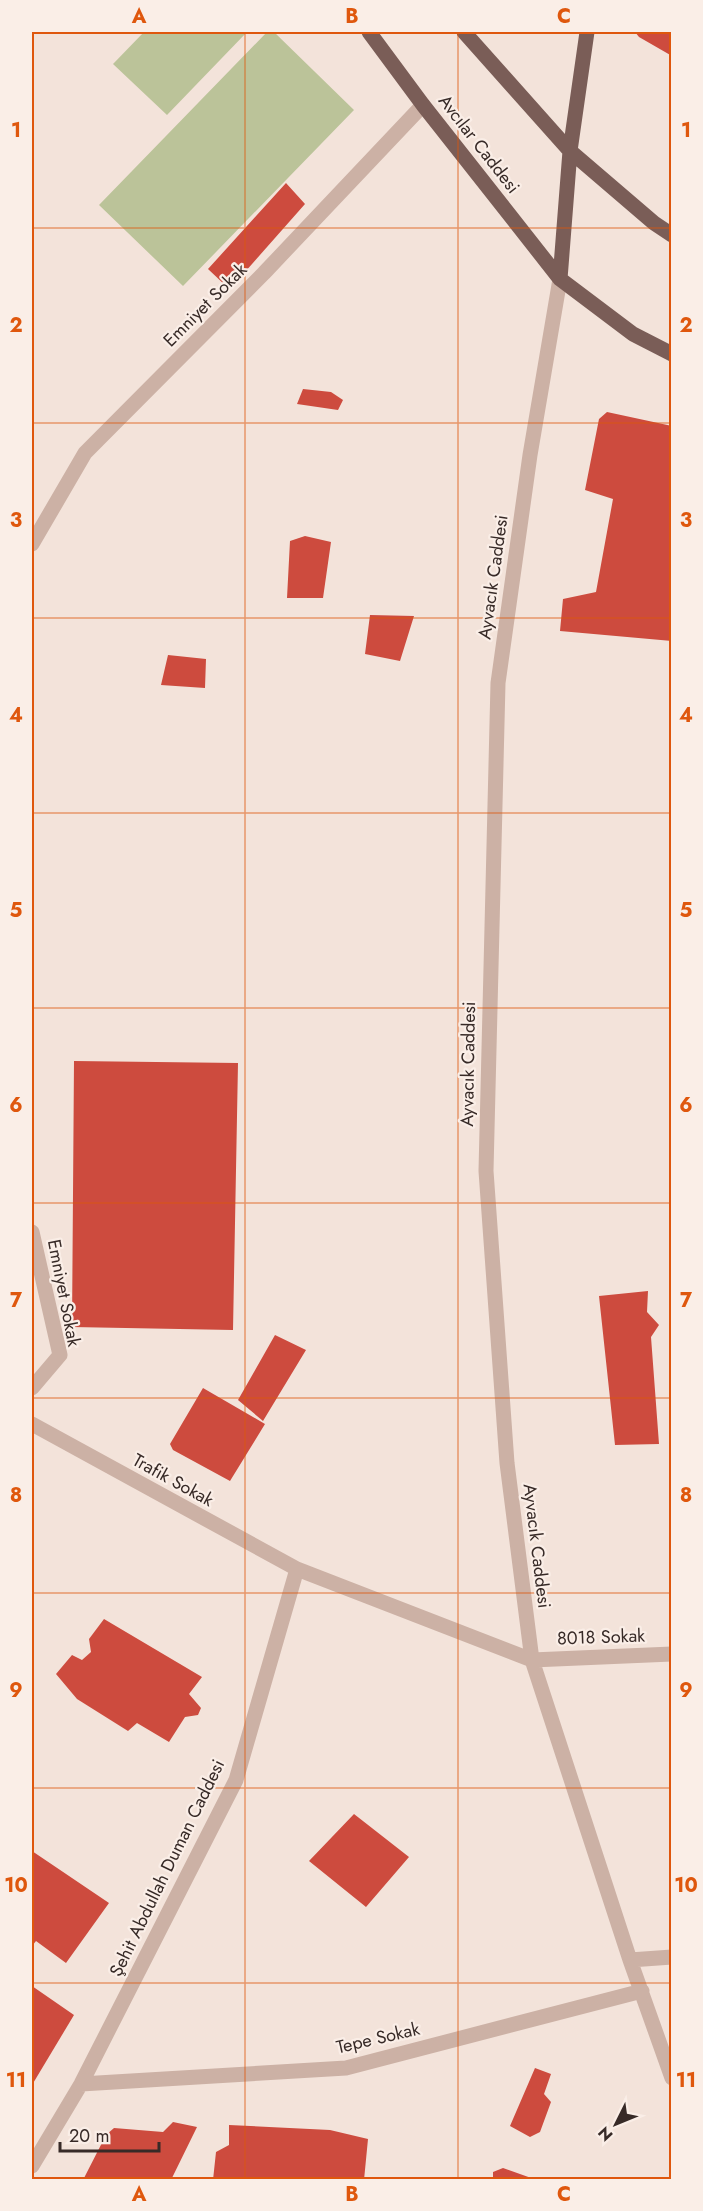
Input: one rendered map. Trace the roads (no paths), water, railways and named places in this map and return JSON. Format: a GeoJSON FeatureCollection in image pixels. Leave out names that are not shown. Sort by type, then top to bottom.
{"type":"FeatureCollection","features":[{"type":"Feature","properties":{"kind":"main road","name":"Avcılar Caddesi"},"geometry":{"type":"LineString","coordinates":[[369,32],[423,105],[560,279],[633,334],[672,354]]}},
{"type":"Feature","properties":{"kind":"main road"},"geometry":{"type":"LineString","coordinates":[[464,32],[570,152],[654,223],[672,235]]}},
{"type":"Feature","properties":{"kind":"main road","name":"Ayvacık Caddesi"},"geometry":{"type":"LineString","coordinates":[[560,279],[570,152],[587,32]]}},
{"type":"Feature","properties":{"kind":"street","name":"Emniyet Sokak"},"geometry":{"type":"LineString","coordinates":[[32,544],[85,453],[264,273],[423,105]]}},
{"type":"Feature","properties":{"kind":"street","name":"Ayvacık Caddesi"},"geometry":{"type":"LineString","coordinates":[[560,279],[530,455],[498,683],[486,1171],[507,1463],[532,1660],[630,1960],[672,2079]]}},
{"type":"Feature","properties":{"kind":"street","name":"Emniyet Sokak"},"geometry":{"type":"LineString","coordinates":[[32,1232],[60,1355],[32,1388]]}},
{"type":"Feature","properties":{"kind":"street","name":"Trafik Sokak"},"geometry":{"type":"LineString","coordinates":[[32,1424],[297,1569],[532,1660]]}},
{"type":"Feature","properties":{"kind":"street","name":"Şehit Abdullah Duman Caddesi"},"geometry":{"type":"LineString","coordinates":[[32,2166],[81,2084],[236,1780],[297,1569]]}},
{"type":"Feature","properties":{"kind":"street","name":"8018 Sokak"},"geometry":{"type":"LineString","coordinates":[[532,1660],[672,1654]]}},
{"type":"Feature","properties":{"kind":"street"},"geometry":{"type":"LineString","coordinates":[[630,1960],[672,1957]]}},
{"type":"Feature","properties":{"kind":"street","name":"Tepe Sokak"},"geometry":{"type":"LineString","coordinates":[[81,2084],[346,2068],[642,1990]]}}]}
